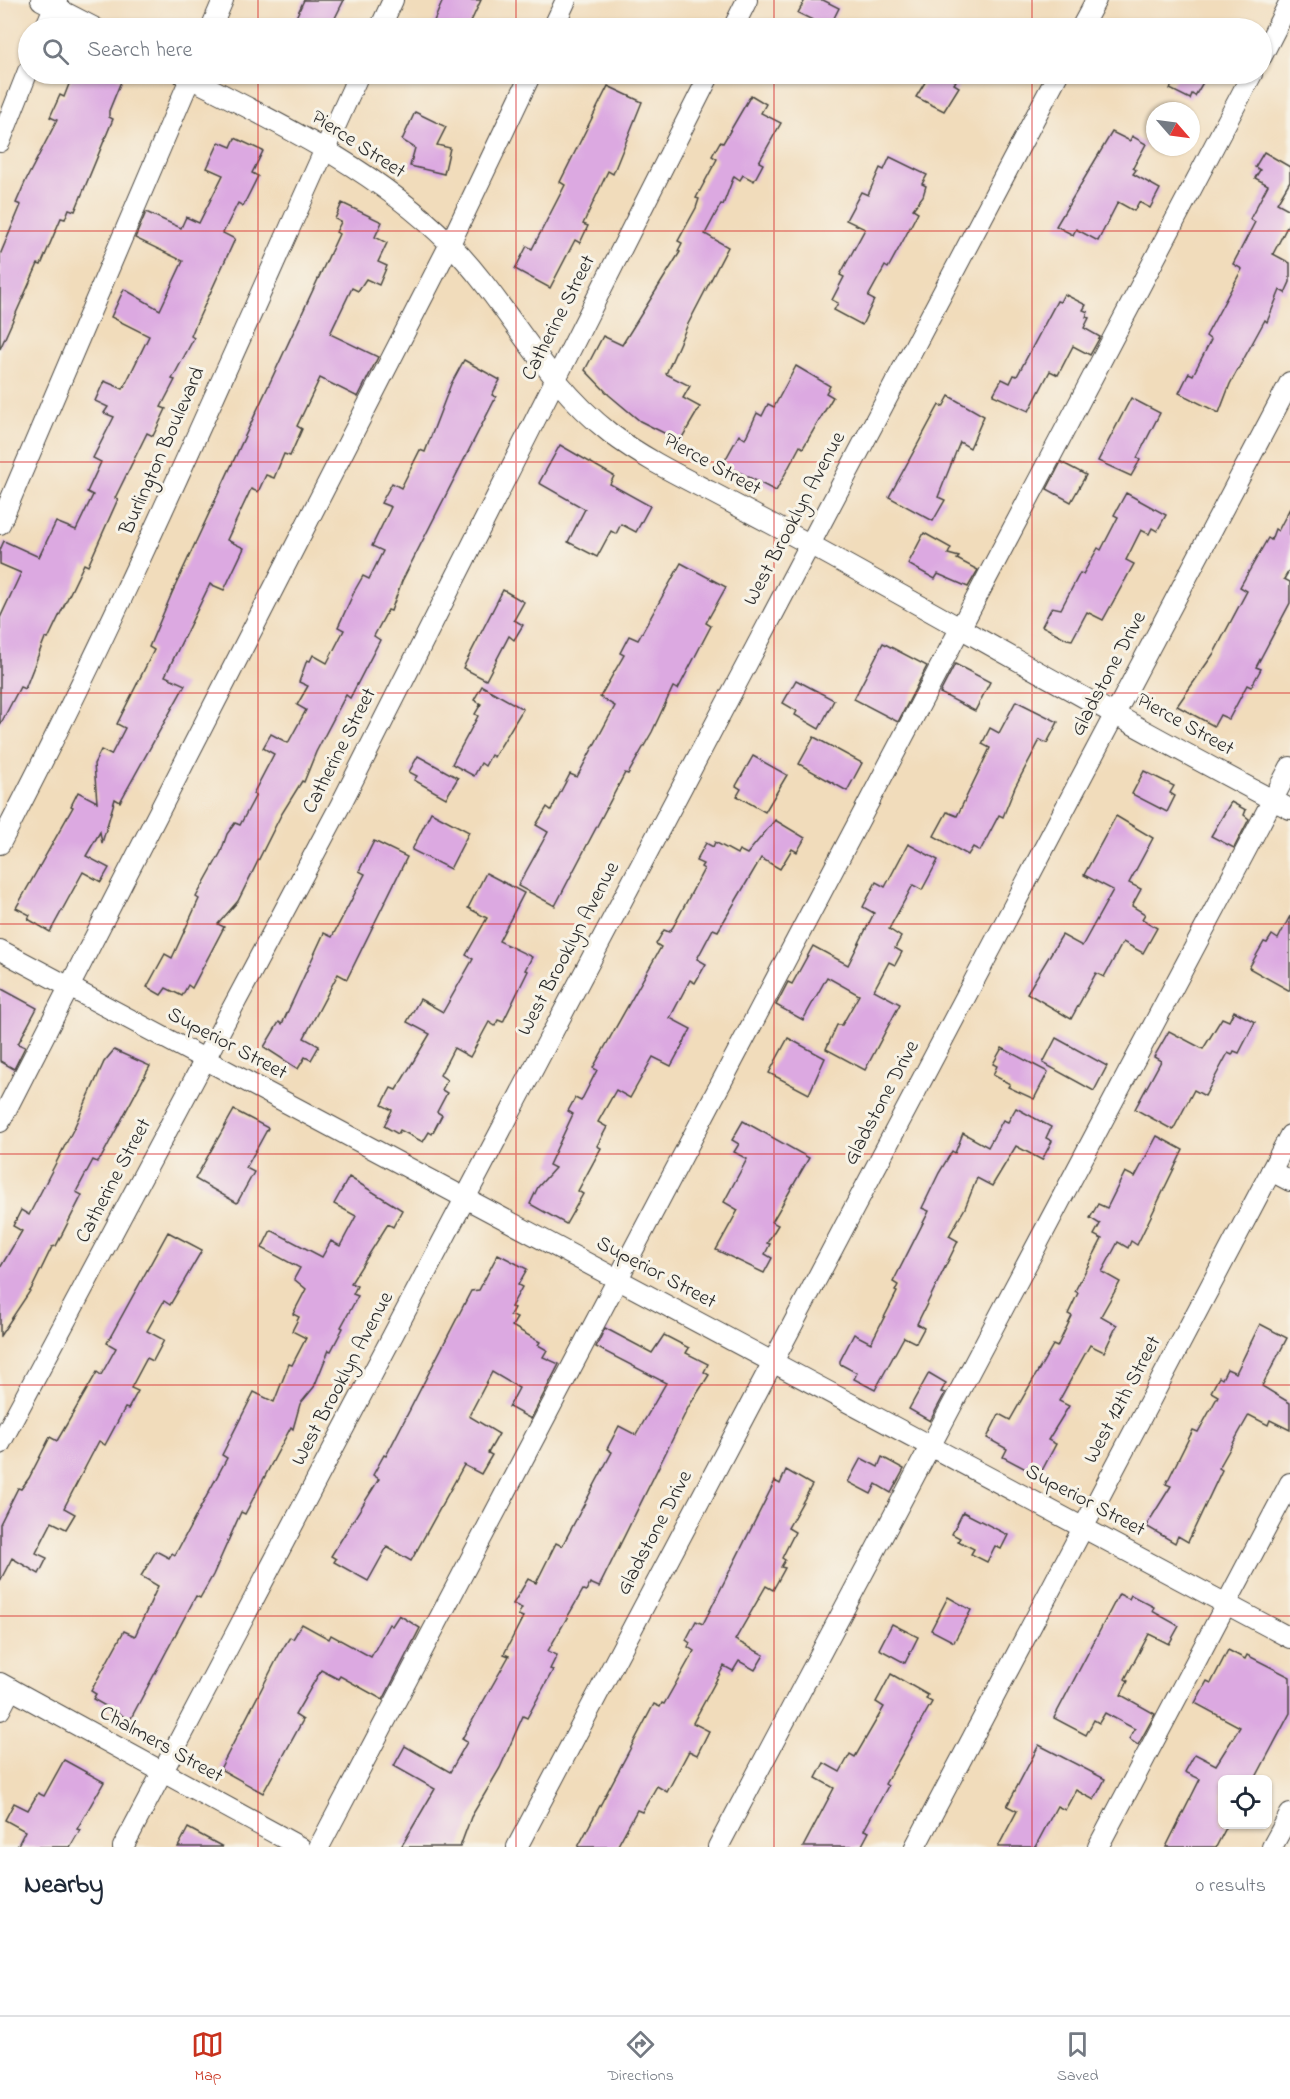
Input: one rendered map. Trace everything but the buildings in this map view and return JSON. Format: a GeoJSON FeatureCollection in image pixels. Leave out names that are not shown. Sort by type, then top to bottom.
{"type":"FeatureCollection","features":[{"type":"Feature","properties":{"kind":"street"},"geometry":{"type":"LineString","coordinates":[[215,18],[223,0]]}},
{"type":"Feature","properties":{"kind":"street"},"geometry":{"type":"LineString","coordinates":[[385,18],[393,0]]}},
{"type":"Feature","properties":{"kind":"street"},"geometry":{"type":"LineString","coordinates":[[558,18],[566,0]]}},
{"type":"Feature","properties":{"kind":"street"},"geometry":{"type":"LineString","coordinates":[[738,18],[747,0]]}},
{"type":"Feature","properties":{"kind":"street"},"geometry":{"type":"LineString","coordinates":[[1086,18],[1096,0]]}},
{"type":"Feature","properties":{"kind":"street"},"geometry":{"type":"LineString","coordinates":[[47,18],[51,2],[78,18]]}},
{"type":"Feature","properties":{"kind":"street"},"geometry":{"type":"LineString","coordinates":[[1272,37],[1290,2]]}},
{"type":"Feature","properties":{"kind":"street"},"geometry":{"type":"LineString","coordinates":[[0,142],[23,84]]}},
{"type":"Feature","properties":{"kind":"street"},"geometry":{"type":"LineString","coordinates":[[0,524],[184,84]]}},
{"type":"Feature","properties":{"kind":"street","name":"Pierce Street"},"geometry":{"type":"LineString","coordinates":[[205,84],[325,148],[388,192],[450,244],[476,273],[554,381],[580,409],[613,436],[662,466],[809,544],[1281,805]]}},
{"type":"Feature","properties":{"kind":"street","name":"Burlington Boulevard"},"geometry":{"type":"LineString","coordinates":[[0,844],[59,732],[118,609],[354,84]]}},
{"type":"Feature","properties":{"kind":"street"},"geometry":{"type":"LineString","coordinates":[[0,1122],[450,244],[526,84]]}},
{"type":"Feature","properties":{"kind":"street","name":"Catherine Street"},"geometry":{"type":"LineString","coordinates":[[0,1444],[345,795],[705,84]]}},
{"type":"Feature","properties":{"kind":"street","name":"West Brooklyn Avenue"},"geometry":{"type":"LineString","coordinates":[[123,1847],[1053,84]]}},
{"type":"Feature","properties":{"kind":"street"},"geometry":{"type":"LineString","coordinates":[[318,1847],[1247,84]]}},
{"type":"Feature","properties":{"kind":"street","name":"Gladstone Drive"},"geometry":{"type":"LineString","coordinates":[[517,1847],[1290,382]]}},
{"type":"Feature","properties":{"kind":"street"},"geometry":{"type":"LineString","coordinates":[[718,1847],[929,1445],[1281,805],[1290,767]]}},
{"type":"Feature","properties":{"kind":"street","name":"Superior Street"},"geometry":{"type":"LineString","coordinates":[[0,950],[1290,1638]]}},
{"type":"Feature","properties":{"kind":"street","name":"West 12th Street"},"geometry":{"type":"LineString","coordinates":[[915,1847],[1290,1135]]}},
{"type":"Feature","properties":{"kind":"street"},"geometry":{"type":"LineString","coordinates":[[1271,1171],[1290,1181]]}},
{"type":"Feature","properties":{"kind":"street"},"geometry":{"type":"LineString","coordinates":[[1098,1847],[1290,1484]]}},
{"type":"Feature","properties":{"kind":"street"},"geometry":{"type":"LineString","coordinates":[[0,1710],[5,1686]]}},
{"type":"Feature","properties":{"kind":"street","name":"Chalmers Street"},"geometry":{"type":"LineString","coordinates":[[5,1686],[300,1847]]}},
{"type":"Feature","properties":{"kind":"street"},"geometry":{"type":"LineString","coordinates":[[1272,1847],[1290,1814]]}}]}
